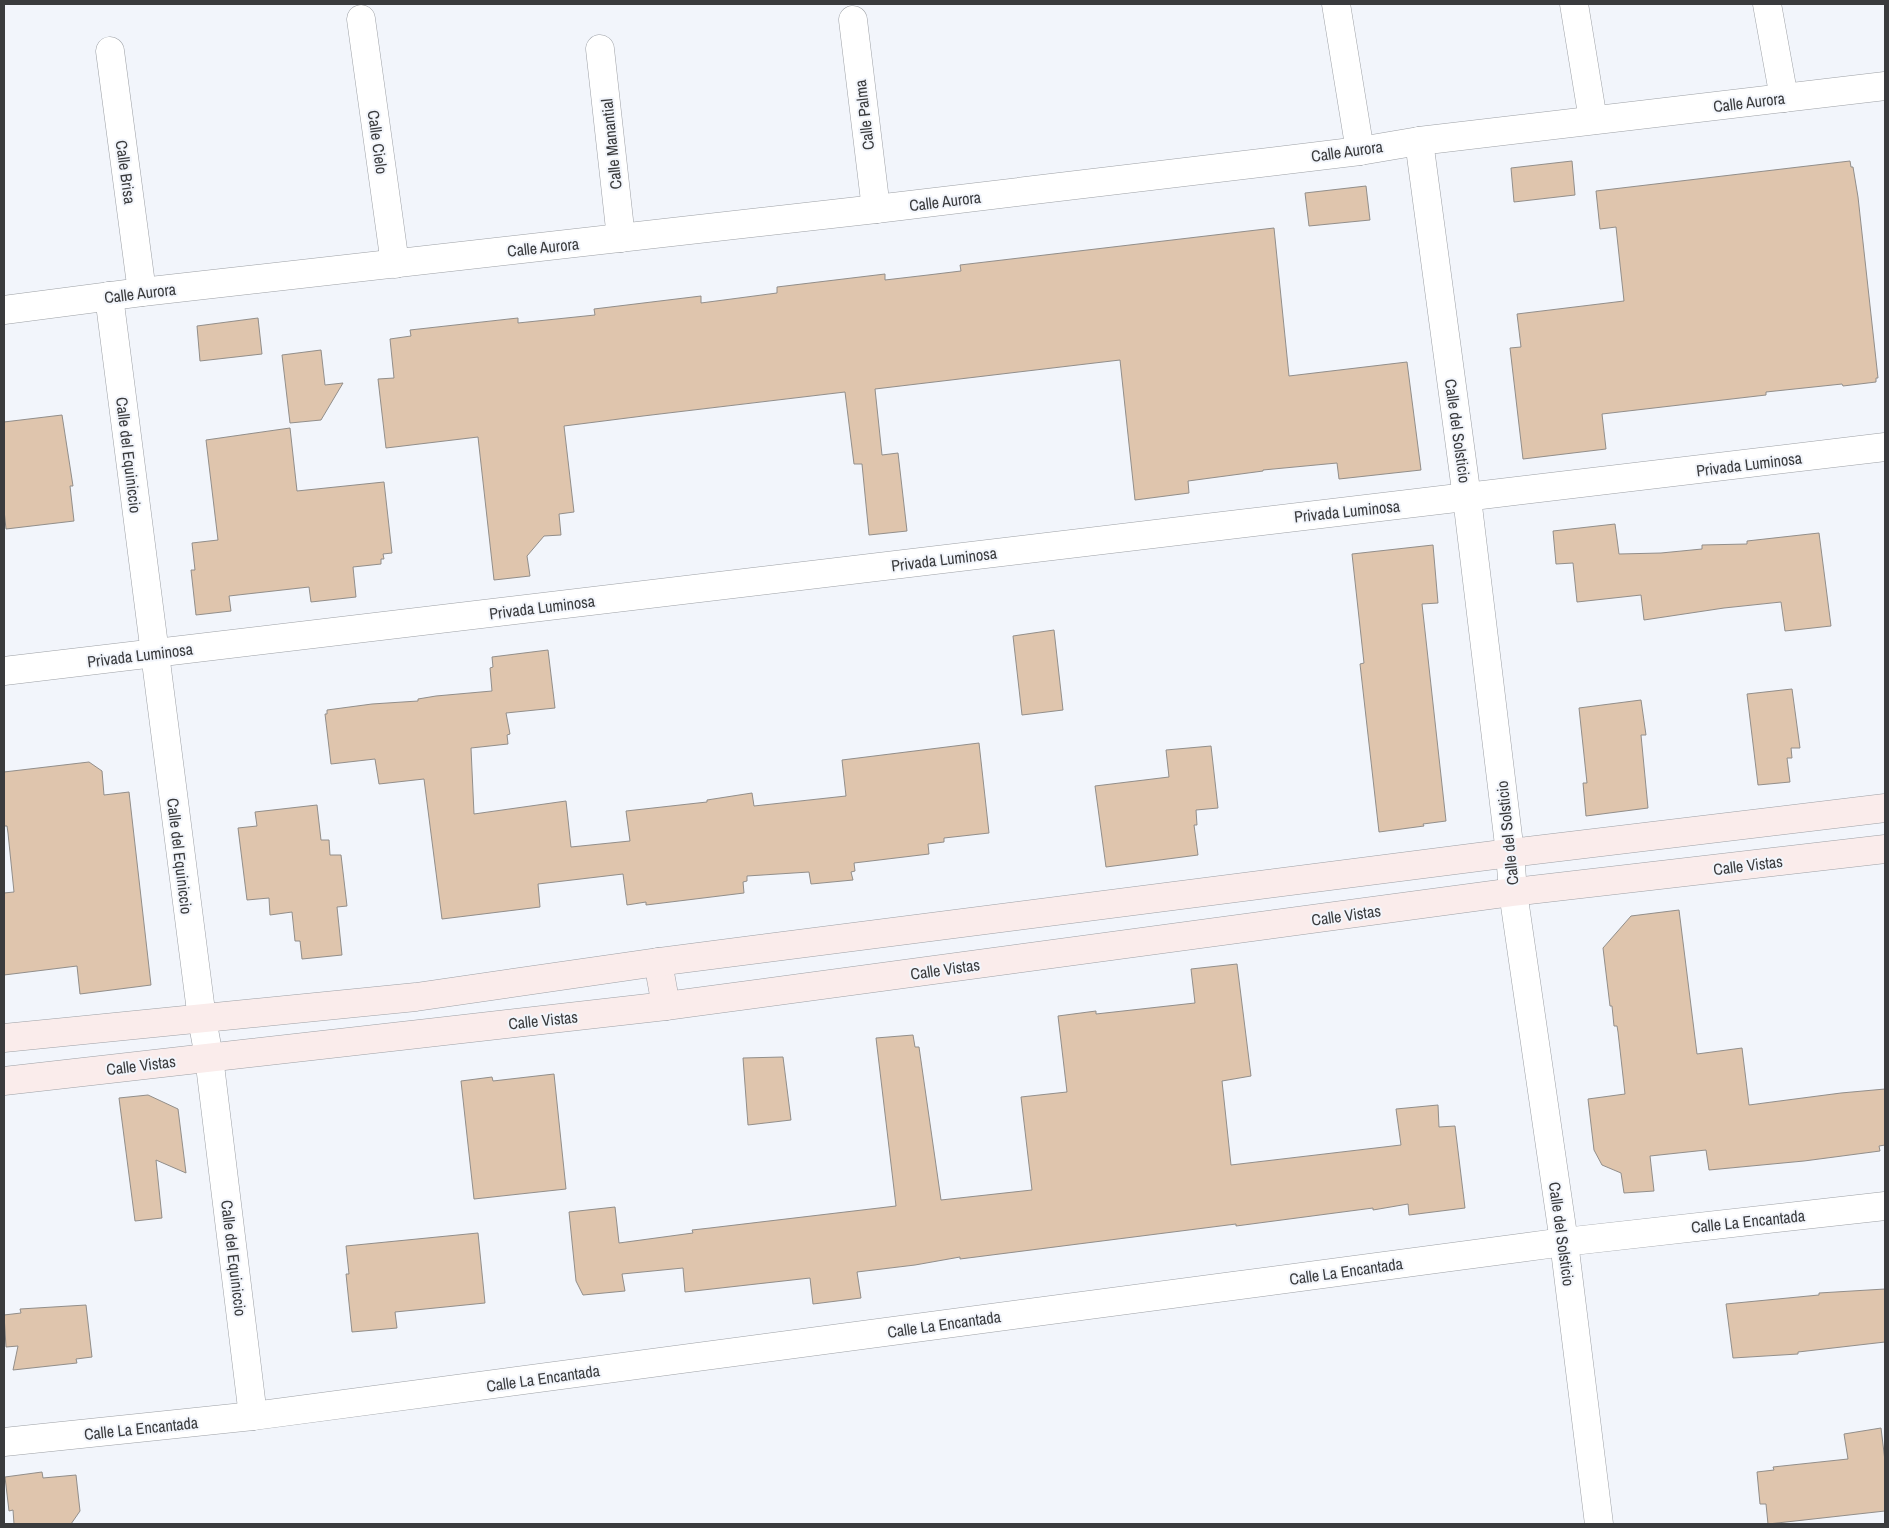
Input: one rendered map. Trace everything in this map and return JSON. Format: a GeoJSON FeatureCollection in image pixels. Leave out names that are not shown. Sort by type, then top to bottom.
{"type":"FeatureCollection","features":[{"type":"Feature","properties":{"kind":"street"},"geometry":{"type":"LineString","coordinates":[[1336,4],[1360,150]]}},
{"type":"Feature","properties":{"kind":"street"},"geometry":{"type":"LineString","coordinates":[[1574,4],[1594,120]]}},
{"type":"Feature","properties":{"kind":"street"},"geometry":{"type":"LineString","coordinates":[[1767,4],[1784,98]]}},
{"type":"Feature","properties":{"kind":"street","name":"Calle Cielo"},"geometry":{"type":"LineString","coordinates":[[361,19],[395,264]]}},
{"type":"Feature","properties":{"kind":"street","name":"Calle Palma"},"geometry":{"type":"LineString","coordinates":[[853,20],[876,209]]}},
{"type":"Feature","properties":{"kind":"street","name":"Calle Manantial"},"geometry":{"type":"LineString","coordinates":[[600,49],[621,238]]}},
{"type":"Feature","properties":{"kind":"street","name":"Calle Brisa"},"geometry":{"type":"LineString","coordinates":[[110,51],[142,292]]}},
{"type":"Feature","properties":{"kind":"street","name":"Calle Aurora"},"geometry":{"type":"LineString","coordinates":[[4,310],[142,292],[876,209],[1360,150],[1419,141],[1885,86]]}},
{"type":"Feature","properties":{"kind":"street","name":"Calle del Solsticio"},"geometry":{"type":"LineString","coordinates":[[1419,141],[1467,498],[1510,853],[1513,892],[1564,1242],[1599,1524]]}},
{"type":"Feature","properties":{"kind":"street","name":"Calle del Equiniccio"},"geometry":{"type":"LineString","coordinates":[[109,296],[154,654],[202,1018],[209,1057],[253,1416]]}},
{"type":"Feature","properties":{"kind":"street","name":"Privada Luminosa"},"geometry":{"type":"LineString","coordinates":[[4,671],[1885,447]]}},
{"type":"Feature","properties":{"kind":"street"},"geometry":{"type":"LineString","coordinates":[[4,1038],[416,997],[658,962],[1510,853],[1885,808]]}},
{"type":"Feature","properties":{"kind":"street","name":"Calle Vistas"},"geometry":{"type":"LineString","coordinates":[[4,1081],[666,1006],[1513,892],[1885,849]]}},
{"type":"Feature","properties":{"kind":"street"},"geometry":{"type":"LineString","coordinates":[[1088,908],[1095,948]]}},
{"type":"Feature","properties":{"kind":"street"},"geometry":{"type":"LineString","coordinates":[[658,962],[666,1006]]}},
{"type":"Feature","properties":{"kind":"street","name":"Calle La Encantada"},"geometry":{"type":"LineString","coordinates":[[4,1442],[253,1416],[1564,1242],[1885,1206]]}},
{"type":"Feature","properties":{"kind":"building"},"geometry":{"type":"Polygon","coordinates":[[[1572,161],[1575,195],[1514,202],[1511,168],[1572,161]]]}},
{"type":"Feature","properties":{"kind":"building"},"geometry":{"type":"Polygon","coordinates":[[[1850,161],[1851,167],[1853,167],[1858,197],[1878,378],[1876,378],[1876,382],[1766,392],[1766,395],[1602,414],[1606,449],[1523,459],[1510,348],[1521,347],[1517,314],[1624,301],[1616,227],[1600,229],[1596,191],[1850,161]]]}},
{"type":"Feature","properties":{"kind":"building"},"geometry":{"type":"Polygon","coordinates":[[[1366,186],[1370,220],[1309,226],[1305,193],[1366,186]]]}},
{"type":"Feature","properties":{"kind":"building"},"geometry":{"type":"Polygon","coordinates":[[[1274,228],[1289,376],[1407,362],[1421,470],[1339,479],[1337,463],[1263,470],[1188,481],[1189,493],[1135,500],[1120,360],[875,389],[882,455],[898,453],[907,531],[869,535],[862,464],[854,464],[845,392],[564,426],[574,512],[559,514],[561,535],[544,536],[527,556],[530,576],[494,580],[478,437],[386,448],[378,379],[394,378],[390,339],[411,336],[410,330],[518,318],[518,323],[595,315],[594,309],[701,296],[701,303],[777,293],[777,287],[885,274],[885,280],[928,275],[961,271],[960,265],[1274,228]]]}},
{"type":"Feature","properties":{"kind":"building"},"geometry":{"type":"Polygon","coordinates":[[[258,318],[262,354],[200,361],[197,326],[258,318]]]}},
{"type":"Feature","properties":{"kind":"building"},"geometry":{"type":"Polygon","coordinates":[[[321,350],[325,385],[343,383],[321,420],[290,423],[282,355],[321,350]]]}},
{"type":"Feature","properties":{"kind":"building"},"geometry":{"type":"Polygon","coordinates":[[[62,415],[73,486],[70,486],[74,521],[6,529],[4,510],[4,422],[62,415]]]}},
{"type":"Feature","properties":{"kind":"building"},"geometry":{"type":"Polygon","coordinates":[[[290,428],[297,491],[384,482],[392,553],[383,554],[384,559],[381,559],[381,564],[353,567],[356,597],[311,602],[309,587],[229,596],[231,611],[196,615],[191,570],[195,570],[192,543],[218,540],[206,440],[290,428]]]}},
{"type":"Feature","properties":{"kind":"building"},"geometry":{"type":"Polygon","coordinates":[[[1615,524],[1619,554],[1661,553],[1702,549],[1702,545],[1747,544],[1747,541],[1819,533],[1831,626],[1785,631],[1781,602],[1644,620],[1641,595],[1577,602],[1573,563],[1556,564],[1553,531],[1615,524]]]}},
{"type":"Feature","properties":{"kind":"building"},"geometry":{"type":"Polygon","coordinates":[[[1433,545],[1438,603],[1422,604],[1446,821],[1379,832],[1360,664],[1364,663],[1352,554],[1433,545]]]}},
{"type":"Feature","properties":{"kind":"building"},"geometry":{"type":"Polygon","coordinates":[[[1054,630],[1063,710],[1022,715],[1013,636],[1054,630]]]}},
{"type":"Feature","properties":{"kind":"building"},"geometry":{"type":"Polygon","coordinates":[[[548,650],[555,708],[506,713],[510,734],[507,735],[508,744],[471,748],[474,814],[566,801],[571,847],[630,841],[626,811],[707,802],[707,800],[752,793],[754,806],[846,796],[842,760],[979,743],[989,833],[944,838],[944,842],[928,844],[929,854],[854,863],[855,871],[851,872],[853,880],[811,884],[809,872],[747,876],[747,881],[743,882],[744,893],[646,905],[646,902],[627,905],[623,874],[538,884],[540,907],[442,919],[424,779],[379,784],[375,759],[331,764],[325,714],[327,714],[327,710],[492,691],[490,668],[493,667],[492,657],[548,650]]]}},
{"type":"Feature","properties":{"kind":"building"},"geometry":{"type":"Polygon","coordinates":[[[1792,689],[1800,748],[1791,748],[1792,758],[1787,758],[1790,782],[1758,785],[1747,694],[1792,689]]]}},
{"type":"Feature","properties":{"kind":"building"},"geometry":{"type":"Polygon","coordinates":[[[1641,700],[1646,735],[1641,735],[1648,808],[1586,816],[1583,783],[1587,783],[1579,708],[1641,700]]]}},
{"type":"Feature","properties":{"kind":"building"},"geometry":{"type":"Polygon","coordinates":[[[1211,746],[1218,808],[1196,810],[1197,825],[1194,825],[1198,855],[1106,867],[1095,786],[1169,777],[1166,750],[1211,746]]]}},
{"type":"Feature","properties":{"kind":"building"},"geometry":{"type":"Polygon","coordinates":[[[89,762],[102,771],[104,795],[129,792],[151,985],[80,994],[77,966],[4,975],[4,893],[14,892],[7,826],[4,826],[4,772],[89,762]]]}},
{"type":"Feature","properties":{"kind":"building"},"geometry":{"type":"Polygon","coordinates":[[[317,805],[321,840],[329,840],[330,855],[341,855],[347,906],[337,907],[342,955],[302,959],[300,941],[295,941],[292,912],[270,915],[269,898],[247,900],[238,828],[257,826],[255,812],[317,805]]]}},
{"type":"Feature","properties":{"kind":"building"},"geometry":{"type":"Polygon","coordinates":[[[1679,910],[1697,1054],[1742,1048],[1749,1105],[1885,1089],[1885,1145],[1879,1146],[1880,1151],[1804,1161],[1709,1170],[1706,1150],[1650,1156],[1654,1191],[1624,1193],[1621,1173],[1602,1165],[1594,1150],[1588,1099],[1625,1094],[1618,1032],[1617,1026],[1614,1026],[1612,1006],[1610,1006],[1603,948],[1631,916],[1679,910]]]}},
{"type":"Feature","properties":{"kind":"building"},"geometry":{"type":"Polygon","coordinates":[[[1237,964],[1251,1076],[1222,1081],[1231,1165],[1401,1145],[1396,1109],[1438,1105],[1439,1127],[1455,1126],[1465,1208],[1409,1215],[1408,1204],[1373,1210],[1373,1208],[1236,1226],[1236,1224],[960,1259],[960,1257],[857,1272],[861,1298],[813,1304],[810,1278],[685,1292],[683,1268],[622,1274],[625,1291],[583,1295],[576,1281],[569,1212],[615,1207],[619,1243],[693,1233],[692,1230],[896,1206],[876,1038],[913,1035],[915,1047],[919,1047],[941,1200],[1032,1190],[1021,1097],[1067,1092],[1058,1016],[1096,1011],[1096,1014],[1195,1003],[1191,969],[1237,964]]]}},
{"type":"Feature","properties":{"kind":"building"},"geometry":{"type":"Polygon","coordinates":[[[783,1057],[791,1120],[748,1125],[743,1058],[783,1057]]]}},
{"type":"Feature","properties":{"kind":"building"},"geometry":{"type":"Polygon","coordinates":[[[554,1074],[566,1189],[474,1199],[461,1081],[492,1077],[493,1081],[554,1074]]]}},
{"type":"Feature","properties":{"kind":"building"},"geometry":{"type":"Polygon","coordinates":[[[148,1095],[178,1109],[186,1173],[156,1160],[162,1218],[135,1221],[119,1098],[148,1095]]]}},
{"type":"Feature","properties":{"kind":"building"},"geometry":{"type":"Polygon","coordinates":[[[478,1233],[485,1303],[395,1312],[397,1328],[352,1332],[346,1274],[349,1274],[346,1246],[478,1233]]]}},
{"type":"Feature","properties":{"kind":"building"},"geometry":{"type":"Polygon","coordinates":[[[1885,1289],[1885,1342],[1798,1352],[1798,1354],[1733,1358],[1726,1304],[1819,1295],[1819,1293],[1885,1289]]]}},
{"type":"Feature","properties":{"kind":"building"},"geometry":{"type":"Polygon","coordinates":[[[86,1305],[92,1357],[76,1359],[77,1363],[13,1370],[18,1346],[6,1347],[4,1315],[21,1313],[20,1309],[86,1305]]]}},
{"type":"Feature","properties":{"kind":"building"},"geometry":{"type":"Polygon","coordinates":[[[1881,1428],[1885,1461],[1885,1511],[1768,1524],[1766,1504],[1760,1504],[1757,1472],[1774,1470],[1773,1467],[1848,1459],[1844,1434],[1881,1428]]]}},
{"type":"Feature","properties":{"kind":"building"},"geometry":{"type":"Polygon","coordinates":[[[42,1472],[43,1478],[76,1475],[80,1511],[71,1524],[14,1524],[13,1510],[9,1511],[5,1477],[42,1472]]]}}]}
